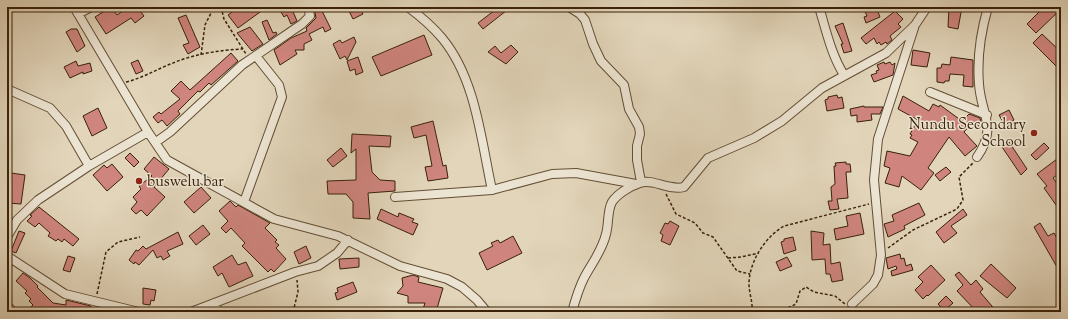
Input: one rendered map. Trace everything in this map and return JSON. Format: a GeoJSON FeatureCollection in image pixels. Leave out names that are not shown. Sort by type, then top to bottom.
{"type":"FeatureCollection","features":[{"type":"Feature","properties":{"kind":"street"},"geometry":{"type":"LineString","coordinates":[[91,7],[76,10],[121,83],[148,132],[163,154],[172,163],[283,222],[348,240],[400,266],[447,279],[462,288],[477,300],[487,312]]}},
{"type":"Feature","properties":{"kind":"street"},"geometry":{"type":"LineString","coordinates":[[156,142],[170,132],[225,81],[305,22],[310,16],[308,7]]}},
{"type":"Feature","properties":{"kind":"street"},"geometry":{"type":"LineString","coordinates":[[408,7],[426,21],[442,38],[464,77],[473,102],[492,190]]}},
{"type":"Feature","properties":{"kind":"street"},"geometry":{"type":"LineString","coordinates":[[569,7],[580,14],[585,20],[596,52],[601,61],[624,85],[629,109],[639,127],[640,134],[637,146],[637,160],[639,183]]}},
{"type":"Feature","properties":{"kind":"street"},"geometry":{"type":"LineString","coordinates":[[819,7],[830,44],[844,75]]}},
{"type":"Feature","properties":{"kind":"street"},"geometry":{"type":"LineString","coordinates":[[395,197],[492,190],[552,174],[576,173],[639,183],[648,181],[663,186],[684,187],[708,158],[754,138],[782,121],[822,88],[844,75],[865,66],[886,53],[915,24],[927,7]]}},
{"type":"Feature","properties":{"kind":"street"},"geometry":{"type":"LineString","coordinates":[[977,157],[987,140],[987,115],[979,84],[981,43],[988,7]]}},
{"type":"Feature","properties":{"kind":"street"},"geometry":{"type":"LineString","coordinates":[[852,304],[876,279],[881,255],[874,180],[878,139],[915,24]]}},
{"type":"Feature","properties":{"kind":"street"},"geometry":{"type":"LineString","coordinates":[[244,202],[282,97],[279,85],[253,59]]}},
{"type":"Feature","properties":{"kind":"street"},"geometry":{"type":"LineString","coordinates":[[7,89],[50,108],[66,126],[89,166]]}},
{"type":"Feature","properties":{"kind":"street"},"geometry":{"type":"LineString","coordinates":[[930,92],[987,115]]}},
{"type":"Feature","properties":{"kind":"street"},"geometry":{"type":"LineString","coordinates":[[7,237],[17,220],[38,200],[89,166],[148,132]]}},
{"type":"Feature","properties":{"kind":"street"},"geometry":{"type":"LineString","coordinates":[[572,312],[584,278],[598,256],[606,237],[610,208],[613,201],[639,183]]}},
{"type":"Feature","properties":{"kind":"street"},"geometry":{"type":"LineString","coordinates":[[191,312],[295,272],[318,266],[329,261],[348,240]]}},
{"type":"Feature","properties":{"kind":"street"},"geometry":{"type":"LineString","coordinates":[[7,256],[58,291],[139,312]]}},
{"type":"Feature","properties":{"kind":"street"},"geometry":{"type":"LineString","coordinates":[[214,303],[219,312]]}},
{"type":"Feature","properties":{"kind":"street"},"geometry":{"type":"LineString","coordinates":[[7,305],[13,312]]}},
{"type":"Feature","properties":{"kind":"path"},"geometry":{"type":"LineString","coordinates":[[201,55],[205,25],[214,7]]}},
{"type":"Feature","properties":{"kind":"path"},"geometry":{"type":"LineString","coordinates":[[221,7],[224,19],[243,50],[253,59]]}},
{"type":"Feature","properties":{"kind":"path"},"geometry":{"type":"LineString","coordinates":[[121,83],[142,77],[174,62],[201,55],[230,50],[243,50]]}},
{"type":"Feature","properties":{"kind":"path"},"geometry":{"type":"LineString","coordinates":[[881,255],[906,235],[957,210],[963,200],[959,177],[977,157]]}},
{"type":"Feature","properties":{"kind":"path"},"geometry":{"type":"LineString","coordinates":[[663,186],[676,214],[695,224],[701,231],[710,235],[737,271],[750,274]]}},
{"type":"Feature","properties":{"kind":"path"},"geometry":{"type":"LineString","coordinates":[[766,312],[752,312],[749,286],[750,274],[759,252],[776,231],[784,226],[875,203]]}},
{"type":"Feature","properties":{"kind":"path"},"geometry":{"type":"LineString","coordinates":[[95,300],[106,252],[118,242],[140,237]]}},
{"type":"Feature","properties":{"kind":"path"},"geometry":{"type":"LineString","coordinates":[[728,258],[741,257],[759,252]]}},
{"type":"Feature","properties":{"kind":"path"},"geometry":{"type":"LineString","coordinates":[[293,312],[298,292],[295,272]]}},
{"type":"Feature","properties":{"kind":"path"},"geometry":{"type":"LineString","coordinates":[[779,312],[796,304],[800,291],[806,288],[814,292],[834,296],[844,304],[852,304]]}},
{"type":"Feature","properties":{"kind":"building"},"geometry":{"type":"Polygon","coordinates":[[[111,7],[117,15],[128,7],[137,7],[144,16],[135,23],[131,18],[106,34],[95,17],[111,7]]]}},
{"type":"Feature","properties":{"kind":"building"},"geometry":{"type":"Polygon","coordinates":[[[235,7],[267,7],[238,28],[228,15],[236,9],[235,7]]]}},
{"type":"Feature","properties":{"kind":"building"},"geometry":{"type":"Polygon","coordinates":[[[278,7],[291,7],[297,21],[291,24],[287,15],[284,17],[278,7]]]}},
{"type":"Feature","properties":{"kind":"building"},"geometry":{"type":"Polygon","coordinates":[[[314,7],[320,7],[331,29],[325,32],[323,27],[309,34],[312,40],[304,44],[304,50],[295,50],[297,54],[280,65],[274,50],[291,38],[307,31],[306,28],[316,18],[314,7]]]}},
{"type":"Feature","properties":{"kind":"building"},"geometry":{"type":"Polygon","coordinates":[[[347,7],[360,7],[363,14],[353,19],[347,7]]]}},
{"type":"Feature","properties":{"kind":"building"},"geometry":{"type":"Polygon","coordinates":[[[499,7],[511,7],[483,29],[478,23],[499,7]]]}},
{"type":"Feature","properties":{"kind":"building"},"geometry":{"type":"Polygon","coordinates":[[[876,7],[880,17],[866,23],[864,17],[867,16],[864,9],[876,7]]]}},
{"type":"Feature","properties":{"kind":"building"},"geometry":{"type":"Polygon","coordinates":[[[949,7],[962,7],[958,29],[948,27],[949,7]]]}},
{"type":"Feature","properties":{"kind":"building"},"geometry":{"type":"Polygon","coordinates":[[[1044,7],[1061,7],[1061,9],[1036,33],[1027,24],[1044,7]]]}},
{"type":"Feature","properties":{"kind":"building"},"geometry":{"type":"Polygon","coordinates":[[[895,11],[903,19],[898,24],[901,27],[890,36],[892,40],[887,44],[886,42],[881,45],[879,42],[877,44],[874,38],[866,44],[861,38],[895,11]]]}},
{"type":"Feature","properties":{"kind":"building"},"geometry":{"type":"Polygon","coordinates":[[[186,15],[200,47],[188,54],[183,45],[189,43],[178,18],[186,15]]]}},
{"type":"Feature","properties":{"kind":"building"},"geometry":{"type":"Polygon","coordinates":[[[267,20],[273,33],[276,32],[277,34],[269,40],[262,22],[267,20]]]}},
{"type":"Feature","properties":{"kind":"building"},"geometry":{"type":"Polygon","coordinates":[[[843,23],[852,51],[844,53],[841,44],[843,44],[835,26],[843,23]]]}},
{"type":"Feature","properties":{"kind":"building"},"geometry":{"type":"Polygon","coordinates":[[[250,27],[263,44],[252,51],[237,33],[250,27]]]}},
{"type":"Feature","properties":{"kind":"building"},"geometry":{"type":"Polygon","coordinates":[[[71,29],[77,29],[85,46],[77,52],[66,32],[71,29]]]}},
{"type":"Feature","properties":{"kind":"building"},"geometry":{"type":"Polygon","coordinates":[[[1042,34],[1061,52],[1061,71],[1033,43],[1042,34]]]}},
{"type":"Feature","properties":{"kind":"building"},"geometry":{"type":"Polygon","coordinates":[[[424,35],[432,55],[381,76],[372,57],[424,35]]]}},
{"type":"Feature","properties":{"kind":"building"},"geometry":{"type":"Polygon","coordinates":[[[354,37],[356,42],[347,60],[345,56],[340,59],[333,44],[340,40],[342,43],[354,37]]]}},
{"type":"Feature","properties":{"kind":"building"},"geometry":{"type":"Polygon","coordinates":[[[511,45],[518,52],[506,64],[488,52],[495,46],[501,53],[511,45]]]}},
{"type":"Feature","properties":{"kind":"building"},"geometry":{"type":"Polygon","coordinates":[[[913,50],[930,53],[927,67],[911,65],[913,50]]]}},
{"type":"Feature","properties":{"kind":"building"},"geometry":{"type":"Polygon","coordinates":[[[231,53],[238,61],[211,85],[209,83],[200,92],[198,91],[178,111],[180,114],[167,126],[162,120],[158,123],[153,117],[159,112],[161,114],[180,99],[171,91],[181,81],[190,90],[231,53]]]}},
{"type":"Feature","properties":{"kind":"building"},"geometry":{"type":"Polygon","coordinates":[[[358,57],[363,72],[356,75],[355,69],[350,71],[347,61],[358,57]]]}},
{"type":"Feature","properties":{"kind":"building"},"geometry":{"type":"Polygon","coordinates":[[[951,57],[973,60],[973,87],[963,86],[964,75],[950,74],[949,81],[945,81],[944,83],[937,82],[937,68],[941,68],[942,64],[950,65],[951,57]]]}},
{"type":"Feature","properties":{"kind":"building"},"geometry":{"type":"Polygon","coordinates":[[[138,60],[143,71],[136,74],[131,63],[138,60]]]}},
{"type":"Feature","properties":{"kind":"building"},"geometry":{"type":"Polygon","coordinates":[[[76,61],[78,66],[90,63],[92,71],[83,74],[83,72],[70,78],[64,67],[76,61]]]}},
{"type":"Feature","properties":{"kind":"building"},"geometry":{"type":"Polygon","coordinates":[[[884,62],[885,64],[890,62],[892,65],[895,63],[893,75],[874,82],[871,75],[877,73],[876,71],[879,70],[877,65],[884,62]]]}},
{"type":"Feature","properties":{"kind":"building"},"geometry":{"type":"Polygon","coordinates":[[[837,95],[838,98],[842,97],[844,108],[827,111],[825,100],[828,99],[828,97],[837,95]]]}},
{"type":"Feature","properties":{"kind":"building"},"geometry":{"type":"Polygon","coordinates":[[[903,96],[929,111],[933,104],[939,107],[940,105],[962,121],[969,114],[980,118],[981,122],[977,128],[972,123],[964,132],[977,146],[965,156],[949,137],[928,168],[934,173],[921,190],[902,176],[899,187],[885,183],[890,168],[884,166],[887,151],[910,156],[918,142],[910,138],[912,135],[910,134],[918,120],[898,109],[903,96]]]}},
{"type":"Feature","properties":{"kind":"building"},"geometry":{"type":"Polygon","coordinates":[[[864,106],[883,107],[880,114],[871,114],[872,120],[857,122],[857,115],[851,116],[850,109],[864,106]]]}},
{"type":"Feature","properties":{"kind":"building"},"geometry":{"type":"Polygon","coordinates":[[[98,108],[107,128],[92,136],[83,116],[98,108]]]}},
{"type":"Feature","properties":{"kind":"building"},"geometry":{"type":"Polygon","coordinates":[[[1009,110],[1014,120],[1005,126],[999,115],[1009,110]]]}},
{"type":"Feature","properties":{"kind":"building"},"geometry":{"type":"Polygon","coordinates":[[[433,121],[443,166],[446,165],[448,178],[428,181],[425,167],[432,166],[426,135],[414,138],[411,127],[433,121]]]}},
{"type":"Feature","properties":{"kind":"building"},"geometry":{"type":"Polygon","coordinates":[[[352,134],[391,136],[390,147],[369,146],[372,172],[380,180],[395,181],[395,191],[368,193],[370,219],[353,218],[353,202],[346,194],[328,194],[327,181],[356,180],[356,149],[351,153],[352,134]]]}},
{"type":"Feature","properties":{"kind":"building"},"geometry":{"type":"Polygon","coordinates":[[[1009,142],[1027,169],[1021,175],[1002,147],[1009,142]]]}},
{"type":"Feature","properties":{"kind":"building"},"geometry":{"type":"Polygon","coordinates":[[[1044,143],[1049,148],[1036,160],[1031,155],[1044,143]]]}},
{"type":"Feature","properties":{"kind":"building"},"geometry":{"type":"Polygon","coordinates":[[[341,148],[347,156],[333,167],[327,160],[341,148]]]}},
{"type":"Feature","properties":{"kind":"building"},"geometry":{"type":"Polygon","coordinates":[[[130,153],[139,162],[134,167],[125,158],[130,153]]]}},
{"type":"Feature","properties":{"kind":"building"},"geometry":{"type":"Polygon","coordinates":[[[1061,156],[1061,172],[1053,178],[1061,189],[1061,212],[1044,188],[1047,186],[1037,174],[1061,156]]]}},
{"type":"Feature","properties":{"kind":"building"},"geometry":{"type":"Polygon","coordinates":[[[154,157],[169,169],[154,187],[165,197],[147,216],[141,210],[136,214],[131,209],[137,202],[133,197],[141,189],[139,186],[152,176],[144,169],[154,157]]]}},
{"type":"Feature","properties":{"kind":"building"},"geometry":{"type":"Polygon","coordinates":[[[846,162],[846,164],[850,164],[851,172],[846,172],[848,198],[837,199],[839,209],[830,210],[828,201],[832,201],[831,187],[835,184],[835,163],[846,162]]]}},
{"type":"Feature","properties":{"kind":"building"},"geometry":{"type":"Polygon","coordinates":[[[112,164],[123,177],[107,191],[93,175],[104,165],[107,168],[112,164]]]}},
{"type":"Feature","properties":{"kind":"building"},"geometry":{"type":"Polygon","coordinates":[[[946,167],[951,172],[940,181],[935,175],[946,167]]]}},
{"type":"Feature","properties":{"kind":"building"},"geometry":{"type":"Polygon","coordinates":[[[11,173],[25,175],[21,204],[7,203],[7,186],[10,186],[11,173]]]}},
{"type":"Feature","properties":{"kind":"building"},"geometry":{"type":"Polygon","coordinates":[[[201,187],[211,198],[194,213],[184,202],[201,187]]]}},
{"type":"Feature","properties":{"kind":"building"},"geometry":{"type":"Polygon","coordinates":[[[230,201],[236,207],[238,205],[270,223],[265,228],[277,240],[275,242],[279,245],[276,248],[286,259],[274,272],[271,269],[268,272],[242,246],[245,243],[231,228],[226,233],[221,228],[228,221],[219,211],[230,201]]]}},
{"type":"Feature","properties":{"kind":"building"},"geometry":{"type":"Polygon","coordinates":[[[919,203],[925,215],[904,226],[905,229],[888,237],[884,224],[894,221],[892,215],[919,203]]]}},
{"type":"Feature","properties":{"kind":"building"},"geometry":{"type":"Polygon","coordinates":[[[39,207],[79,239],[73,246],[64,239],[62,242],[58,239],[56,241],[48,236],[50,233],[39,223],[35,227],[27,221],[32,216],[30,215],[39,207]]]}},
{"type":"Feature","properties":{"kind":"building"},"geometry":{"type":"Polygon","coordinates":[[[381,209],[398,217],[399,213],[414,219],[412,222],[418,224],[413,235],[377,219],[381,209]]]}},
{"type":"Feature","properties":{"kind":"building"},"geometry":{"type":"Polygon","coordinates":[[[963,209],[967,215],[951,226],[957,233],[944,243],[936,232],[963,209]]]}},
{"type":"Feature","properties":{"kind":"building"},"geometry":{"type":"Polygon","coordinates":[[[860,213],[864,234],[836,240],[834,229],[848,226],[846,216],[860,213]]]}},
{"type":"Feature","properties":{"kind":"building"},"geometry":{"type":"Polygon","coordinates":[[[670,221],[679,226],[670,245],[661,241],[663,235],[660,233],[665,223],[668,224],[670,221]]]}},
{"type":"Feature","properties":{"kind":"building"},"geometry":{"type":"Polygon","coordinates":[[[1040,223],[1048,236],[1054,233],[1061,245],[1061,274],[1034,227],[1040,223]]]}},
{"type":"Feature","properties":{"kind":"building"},"geometry":{"type":"Polygon","coordinates":[[[203,225],[210,234],[196,245],[189,236],[203,225]]]}},
{"type":"Feature","properties":{"kind":"building"},"geometry":{"type":"Polygon","coordinates":[[[19,231],[25,233],[16,253],[11,251],[19,231]]]}},
{"type":"Feature","properties":{"kind":"building"},"geometry":{"type":"Polygon","coordinates":[[[811,231],[824,233],[823,245],[830,244],[831,264],[840,262],[843,280],[832,282],[830,274],[826,274],[825,259],[812,260],[811,231]]]}},
{"type":"Feature","properties":{"kind":"building"},"geometry":{"type":"Polygon","coordinates":[[[178,232],[183,244],[167,251],[170,256],[163,260],[161,256],[157,258],[153,250],[139,265],[135,262],[134,264],[129,260],[136,250],[138,251],[143,246],[146,249],[178,232]]]}},
{"type":"Feature","properties":{"kind":"building"},"geometry":{"type":"Polygon","coordinates":[[[513,236],[522,253],[487,270],[479,253],[493,246],[491,243],[498,240],[500,243],[513,236]]]}},
{"type":"Feature","properties":{"kind":"building"},"geometry":{"type":"Polygon","coordinates":[[[793,237],[796,250],[784,254],[781,242],[784,241],[784,239],[793,237]]]}},
{"type":"Feature","properties":{"kind":"building"},"geometry":{"type":"Polygon","coordinates":[[[306,246],[311,258],[299,264],[294,252],[306,246]]]}},
{"type":"Feature","properties":{"kind":"building"},"geometry":{"type":"Polygon","coordinates":[[[900,254],[901,259],[904,258],[906,266],[911,264],[913,270],[892,276],[891,271],[897,269],[896,266],[888,269],[886,258],[900,254]]]}},
{"type":"Feature","properties":{"kind":"building"},"geometry":{"type":"Polygon","coordinates":[[[232,255],[238,265],[246,262],[253,276],[229,287],[222,273],[218,276],[213,267],[232,255]]]}},
{"type":"Feature","properties":{"kind":"building"},"geometry":{"type":"Polygon","coordinates":[[[68,256],[75,258],[70,272],[63,270],[68,256]]]}},
{"type":"Feature","properties":{"kind":"building"},"geometry":{"type":"Polygon","coordinates":[[[787,257],[792,266],[780,271],[776,262],[787,257]]]}},
{"type":"Feature","properties":{"kind":"building"},"geometry":{"type":"Polygon","coordinates":[[[359,258],[359,267],[340,269],[339,259],[359,258]]]}},
{"type":"Feature","properties":{"kind":"building"},"geometry":{"type":"Polygon","coordinates":[[[991,264],[1016,288],[1007,298],[980,276],[991,264]]]}},
{"type":"Feature","properties":{"kind":"building"},"geometry":{"type":"Polygon","coordinates":[[[931,265],[945,280],[923,299],[915,290],[923,282],[918,277],[931,265]]]}},
{"type":"Feature","properties":{"kind":"building"},"geometry":{"type":"Polygon","coordinates":[[[959,272],[971,285],[976,280],[983,289],[980,292],[997,312],[977,312],[957,291],[963,285],[955,275],[959,272]]]}},
{"type":"Feature","properties":{"kind":"building"},"geometry":{"type":"Polygon","coordinates":[[[23,273],[38,286],[37,287],[53,303],[66,305],[66,300],[91,306],[89,312],[34,312],[30,308],[33,305],[29,301],[31,299],[25,293],[27,291],[16,281],[23,273]]]}},
{"type":"Feature","properties":{"kind":"building"},"geometry":{"type":"Polygon","coordinates":[[[413,275],[419,277],[418,282],[443,288],[436,312],[422,312],[425,303],[408,303],[408,296],[397,293],[403,286],[402,278],[413,275]]]}},
{"type":"Feature","properties":{"kind":"building"},"geometry":{"type":"Polygon","coordinates":[[[353,282],[357,292],[337,300],[335,293],[338,292],[337,288],[353,282]]]}},
{"type":"Feature","properties":{"kind":"building"},"geometry":{"type":"Polygon","coordinates":[[[143,288],[156,290],[154,301],[151,300],[150,305],[143,304],[143,288]]]}},
{"type":"Feature","properties":{"kind":"building"},"geometry":{"type":"Polygon","coordinates":[[[946,296],[953,303],[944,311],[938,304],[946,296]]]}},
{"type":"Feature","properties":{"kind":"place","name":"Nundu Secondary School"},"geometry":{"type":"Point","coordinates":[1034,133]}},
{"type":"Feature","properties":{"kind":"place","name":"buswelu bar"},"geometry":{"type":"Point","coordinates":[139,181]}}]}
